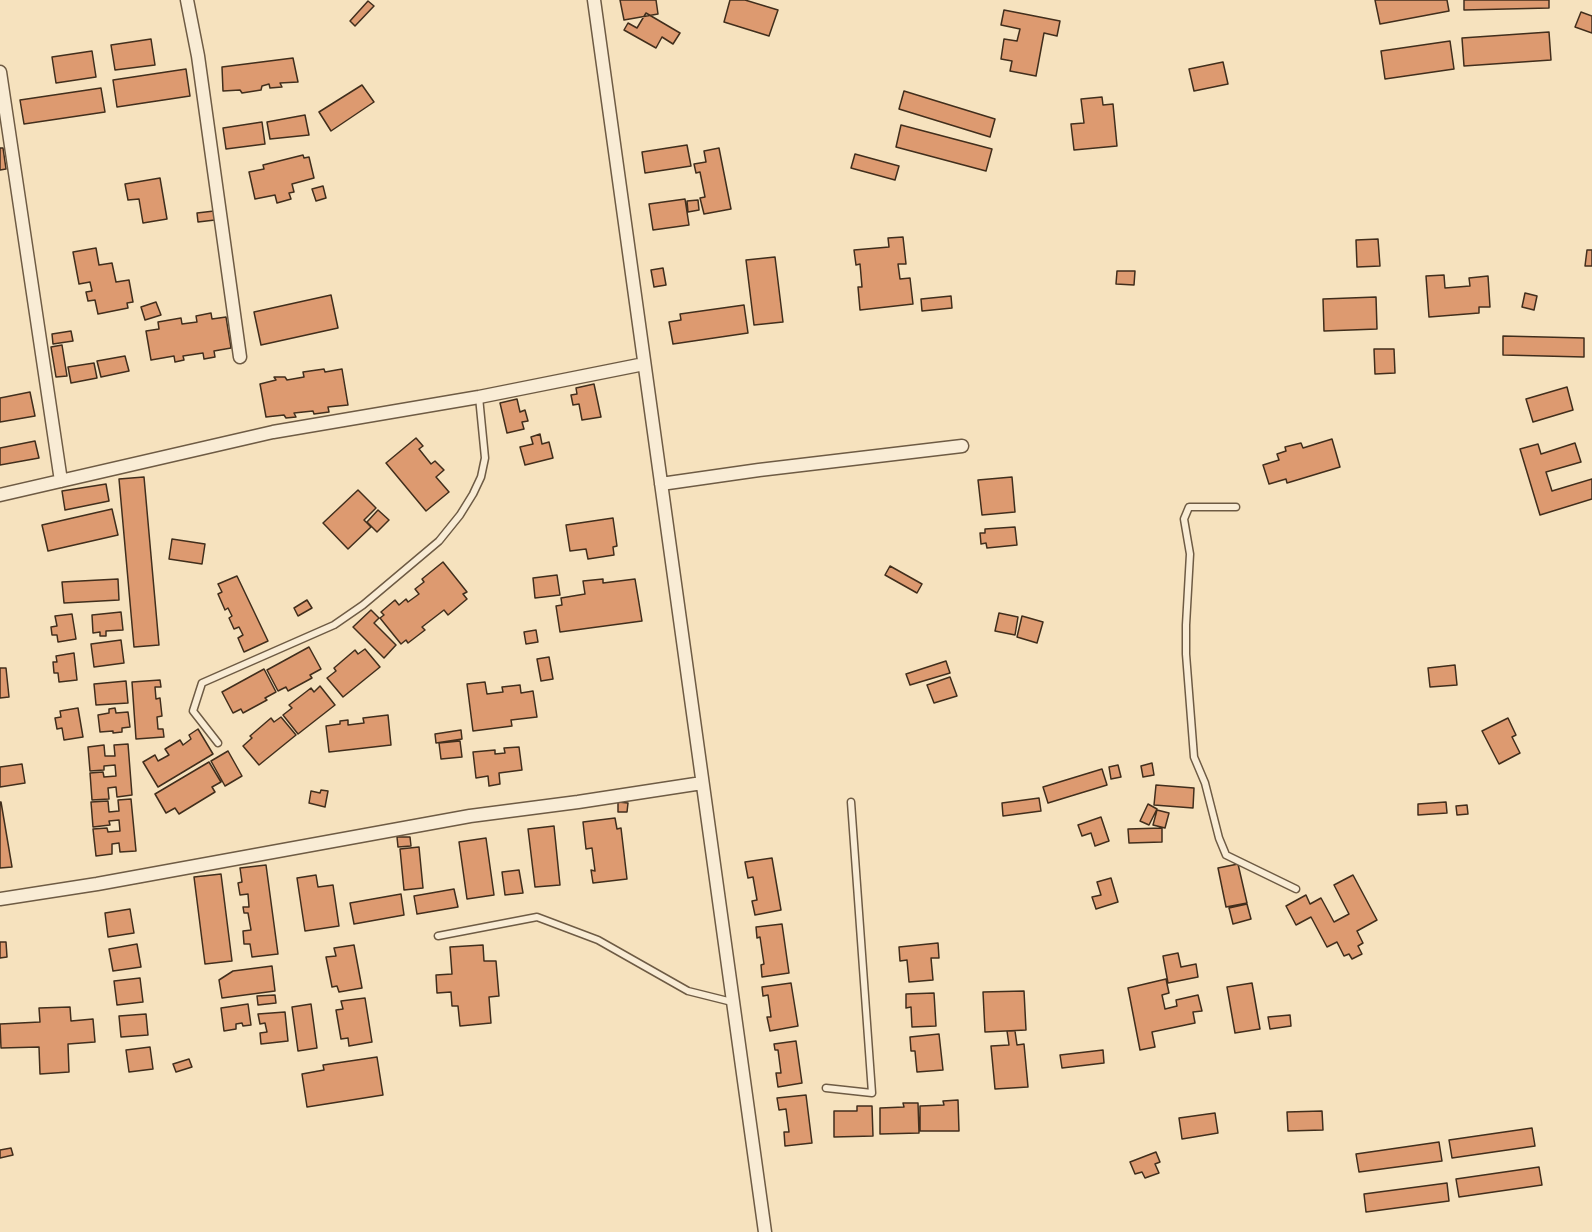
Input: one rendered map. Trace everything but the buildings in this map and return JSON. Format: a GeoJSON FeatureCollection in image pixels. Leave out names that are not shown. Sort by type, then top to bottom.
{"type":"FeatureCollection","features":[{"type":"Feature","properties":{"kind":"street"},"geometry":{"type":"LineString","coordinates":[[187,0],[198,56],[240,357]]}},
{"type":"Feature","properties":{"kind":"street"},"geometry":{"type":"LineString","coordinates":[[594,0],[765,1232]]}},
{"type":"Feature","properties":{"kind":"street"},"geometry":{"type":"LineString","coordinates":[[0,72],[61,481]]}},
{"type":"Feature","properties":{"kind":"street"},"geometry":{"type":"LineString","coordinates":[[0,495],[273,432],[479,397],[644,364]]}},
{"type":"Feature","properties":{"kind":"street"},"geometry":{"type":"LineString","coordinates":[[661,484],[962,446]]}},
{"type":"Feature","properties":{"kind":"street"},"geometry":{"type":"LineString","coordinates":[[0,899],[97,884],[470,816],[702,783]]}},
{"type":"Feature","properties":{"kind":"lane"},"geometry":{"type":"LineString","coordinates":[[218,743],[193,711],[202,683],[334,625],[440,541],[460,515],[481,477],[485,458],[479,397]]}},
{"type":"Feature","properties":{"kind":"lane"},"geometry":{"type":"LineString","coordinates":[[1236,507],[1189,507],[1184,519],[1190,555],[1186,654],[1194,757],[1205,783],[1219,838],[1226,855],[1296,889]]}},
{"type":"Feature","properties":{"kind":"lane"},"geometry":{"type":"LineString","coordinates":[[826,1088],[872,1093],[851,802]]}},
{"type":"Feature","properties":{"kind":"lane"},"geometry":{"type":"LineString","coordinates":[[438,936],[537,917],[598,940],[688,991],[733,1002]]}}]}
